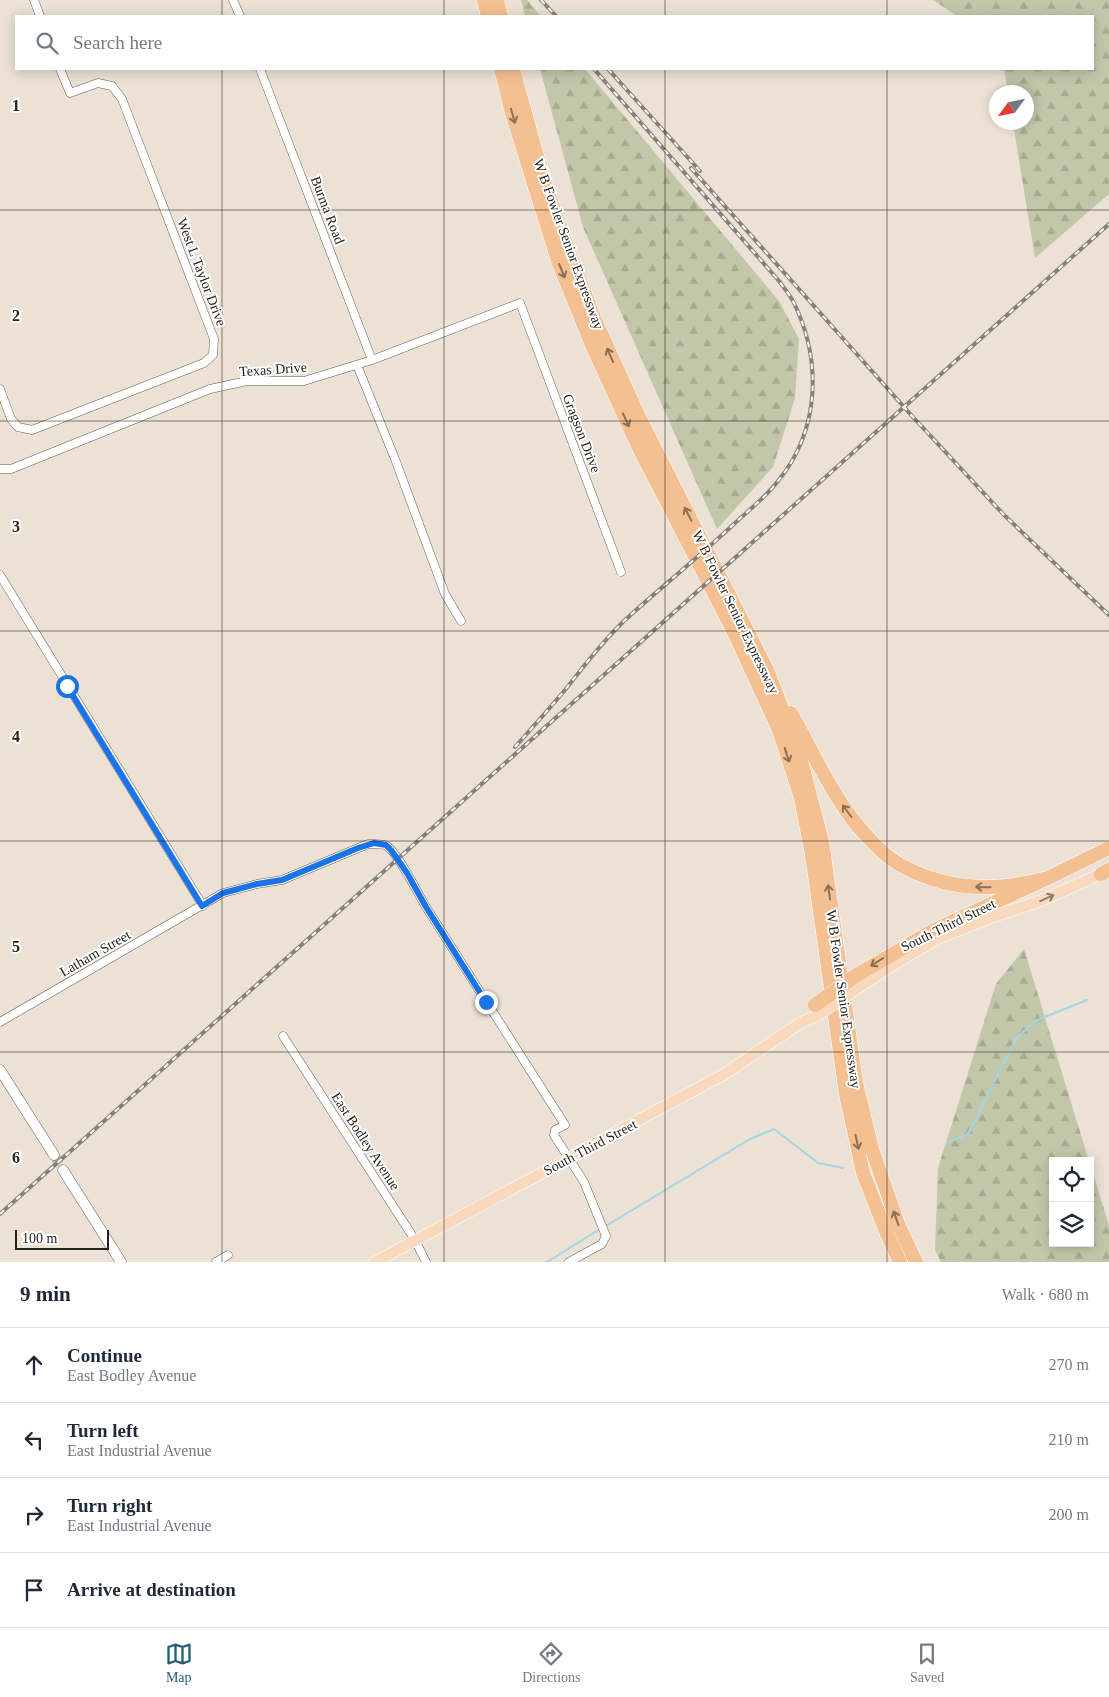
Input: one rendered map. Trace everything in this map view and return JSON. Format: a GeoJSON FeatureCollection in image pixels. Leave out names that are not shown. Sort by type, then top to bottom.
{"type":"FeatureCollection","features":[{"type":"Feature","properties":{"kind":"highway"},"geometry":{"type":"LineString","coordinates":[[484,0],[488,15]]}},
{"type":"Feature","properties":{"kind":"highway"},"geometry":{"type":"LineString","coordinates":[[497,0],[501,15]]}},
{"type":"Feature","properties":{"kind":"highway","name":"W B Fowler Senior Expressway"},"geometry":{"type":"LineString","coordinates":[[501,70],[512,113],[558,261],[592,345],[639,448],[733,630],[779,730],[802,798],[814,864],[846,1094],[864,1173],[886,1234],[900,1262]]}},
{"type":"Feature","properties":{"kind":"highway","name":"W B Fowler Senior Expressway"},"geometry":{"type":"LineString","coordinates":[[513,70],[532,141],[554,209],[595,320],[638,415],[768,672],[800,757],[822,841],[856,1083],[870,1139],[898,1224],[916,1262]]}},
{"type":"Feature","properties":{"kind":"highway"},"geometry":{"type":"LineString","coordinates":[[768,672],[841,803],[864,833],[896,863],[923,876],[961,886],[1018,885],[1048,878]]}},
{"type":"Feature","properties":{"kind":"highway","name":"South Third Street"},"geometry":{"type":"LineString","coordinates":[[816,1010],[932,930],[1048,878],[1109,848]]}},
{"type":"Feature","properties":{"kind":"main road","name":"South Third Street"},"geometry":{"type":"LineString","coordinates":[[858,981],[938,939],[1040,901],[1105,872]]}},
{"type":"Feature","properties":{"kind":"main road","name":"South Third Street"},"geometry":{"type":"LineString","coordinates":[[375,1262],[723,1075],[816,1010]]}},
{"type":"Feature","properties":{"kind":"main road"},"geometry":{"type":"LineString","coordinates":[[0,1070],[54,1155]]}},
{"type":"Feature","properties":{"kind":"main road"},"geometry":{"type":"LineString","coordinates":[[64,1170],[121,1262]]}},
{"type":"Feature","properties":{"kind":"street"},"geometry":{"type":"LineString","coordinates":[[34,0],[40,15]]}},
{"type":"Feature","properties":{"kind":"street"},"geometry":{"type":"LineString","coordinates":[[233,0],[240,15]]}},
{"type":"Feature","properties":{"kind":"street","name":"West L Taylor Drive"},"geometry":{"type":"LineString","coordinates":[[0,389],[11,419],[18,427],[32,430],[204,363],[213,356],[214,339],[122,99],[112,86],[98,83],[70,93],[60,70]]}},
{"type":"Feature","properties":{"kind":"street","name":"Burma Road"},"geometry":{"type":"LineString","coordinates":[[260,70],[372,360]]}},
{"type":"Feature","properties":{"kind":"street","name":"Texas Drive"},"geometry":{"type":"LineString","coordinates":[[0,469],[11,469],[210,390],[247,381],[304,381],[372,360],[520,303]]}},
{"type":"Feature","properties":{"kind":"street","name":"Gragson Drive"},"geometry":{"type":"LineString","coordinates":[[520,303],[622,572]]}},
{"type":"Feature","properties":{"kind":"street"},"geometry":{"type":"LineString","coordinates":[[357,365],[395,459],[445,594],[461,621]]}},
{"type":"Feature","properties":{"kind":"street"},"geometry":{"type":"LineString","coordinates":[[0,576],[202,906]]}},
{"type":"Feature","properties":{"kind":"street","name":"Latham Street"},"geometry":{"type":"LineString","coordinates":[[0,1022],[223,893],[282,880],[374,843],[386,845],[407,873],[426,907],[565,1124],[555,1130],[554,1135],[584,1182],[606,1236],[602,1244],[569,1262]]}},
{"type":"Feature","properties":{"kind":"street","name":"East Bodley Avenue"},"geometry":{"type":"LineString","coordinates":[[282,1036],[415,1240],[426,1262]]}},
{"type":"Feature","properties":{"kind":"street"},"geometry":{"type":"LineString","coordinates":[[216,1262],[228,1255]]}},
{"type":"Feature","properties":{"kind":"green space"},"geometry":{"type":"Polygon","coordinates":[[[521,0],[527,0],[540,15],[525,15],[521,0]]]}},
{"type":"Feature","properties":{"kind":"green space"},"geometry":{"type":"Polygon","coordinates":[[[933,0],[1109,0],[1109,194],[1035,258],[1014,130],[1034,130],[1034,85],[1007,85],[1004,70],[1094,70],[1094,15],[956,15],[933,0]]]}},
{"type":"Feature","properties":{"kind":"green space"},"geometry":{"type":"Polygon","coordinates":[[[540,70],[586,70],[779,301],[799,339],[795,398],[773,467],[717,529],[583,227],[540,70]]]}},
{"type":"Feature","properties":{"kind":"green space"},"geometry":{"type":"Polygon","coordinates":[[[1024,949],[1088,1157],[1049,1157],[1049,1247],[1094,1247],[1094,1177],[1109,1225],[1109,1262],[941,1262],[935,1250],[938,1168],[996,984],[1024,949]]]}},
{"type":"Feature","properties":{"kind":"waterway"},"geometry":{"type":"LineString","coordinates":[[947,1143],[968,1134],[1016,1039],[1035,1021],[1087,1000]]}},
{"type":"Feature","properties":{"kind":"waterway"},"geometry":{"type":"LineString","coordinates":[[604,1227],[750,1139],[774,1129],[818,1163],[843,1168]]}},
{"type":"Feature","properties":{"kind":"waterway"},"geometry":{"type":"LineString","coordinates":[[547,1262],[600,1229]]}},
{"type":"Feature","properties":{"kind":"tunnel"},"geometry":{"type":"LineString","coordinates":[[54,1155],[63,1170]]}},
{"type":"Feature","properties":{"kind":"railway"},"geometry":{"type":"LineString","coordinates":[[541,0],[555,15]]}},
{"type":"Feature","properties":{"kind":"railway"},"geometry":{"type":"LineString","coordinates":[[515,747],[616,629],[773,487],[792,461],[802,440],[809,418],[812,395],[812,371],[809,348],[803,325],[789,294],[595,70]]}},
{"type":"Feature","properties":{"kind":"railway"},"geometry":{"type":"LineString","coordinates":[[609,70],[700,171]]}},
{"type":"Feature","properties":{"kind":"railway"},"geometry":{"type":"LineString","coordinates":[[691,168],[912,416],[1004,515],[1109,615]]}},
{"type":"Feature","properties":{"kind":"railway"},"geometry":{"type":"LineString","coordinates":[[0,1214],[1109,224]]}},
{"type":"Feature","properties":{"kind":"route"},"geometry":{"type":"LineString","coordinates":[[67,686],[202,906],[223,893],[269,881],[282,880],[368,844],[386,845],[407,873],[426,907],[486,1002]]}}]}
